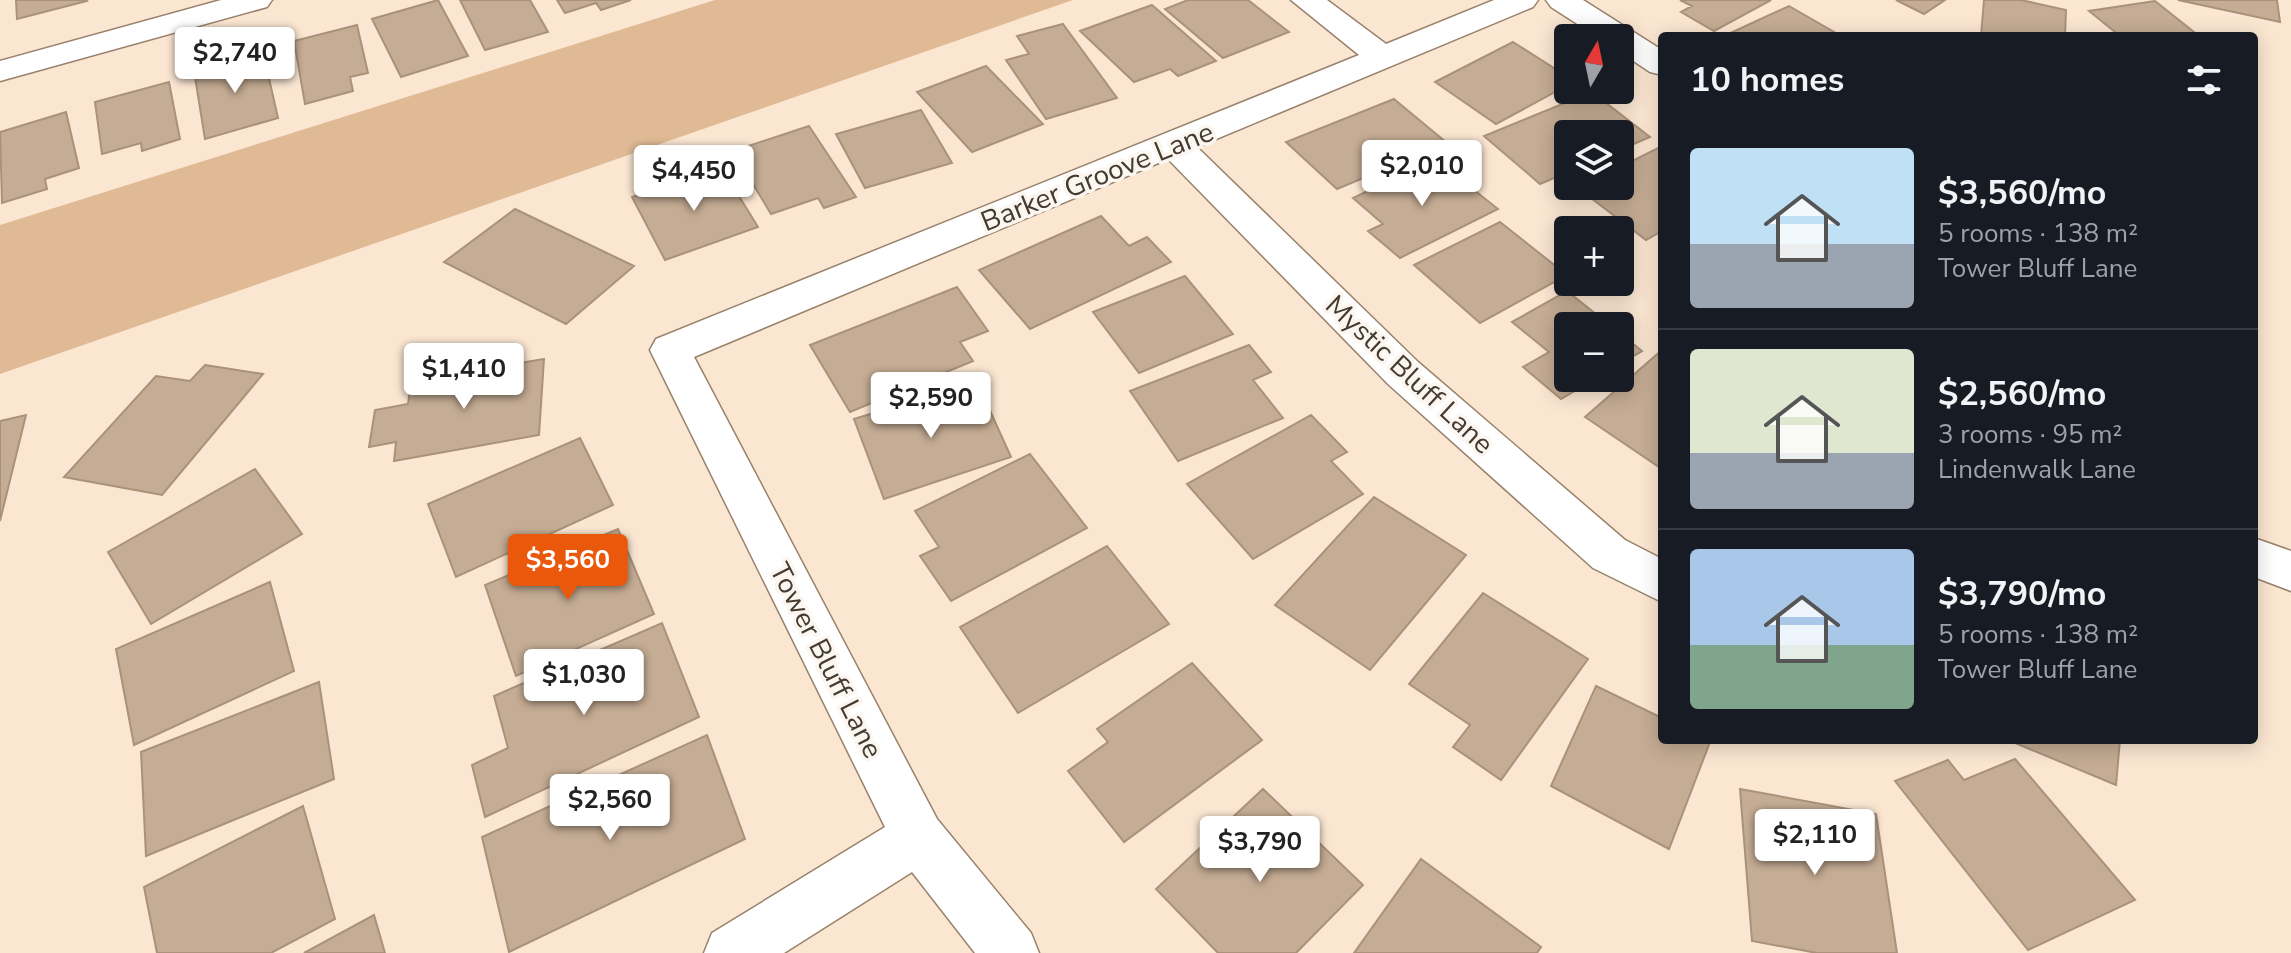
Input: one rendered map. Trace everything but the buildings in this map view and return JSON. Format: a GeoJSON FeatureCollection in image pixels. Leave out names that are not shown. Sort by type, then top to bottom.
{"type":"FeatureCollection","features":[{"type":"Feature","properties":{"kind":"street"},"geometry":{"type":"LineString","coordinates":[[0,71],[256,0]]}},
{"type":"Feature","properties":{"kind":"street"},"geometry":{"type":"LineString","coordinates":[[1307,0],[1382,57]]}},
{"type":"Feature","properties":{"kind":"street","name":"Barker Groove Lane"},"geometry":{"type":"LineString","coordinates":[[670,350],[1522,0]]}},
{"type":"Feature","properties":{"kind":"street"},"geometry":{"type":"LineString","coordinates":[[1562,0],[1658,62]]}},
{"type":"Feature","properties":{"kind":"street","name":"Mystic Bluff Lane"},"geometry":{"type":"LineString","coordinates":[[1175,145],[1403,373],[1609,554],[1658,580]]}},
{"type":"Feature","properties":{"kind":"street","name":"Tower Bluff Lane"},"geometry":{"type":"LineString","coordinates":[[670,350],[918,837],[1011,953]]}},
{"type":"Feature","properties":{"kind":"street"},"geometry":{"type":"LineString","coordinates":[[2258,559],[2291,571]]}},
{"type":"Feature","properties":{"kind":"street"},"geometry":{"type":"LineString","coordinates":[[732,953],[918,837]]}},
{"type":"Feature","properties":{"kind":"shaded area"},"geometry":{"type":"Polygon","coordinates":[[[715,0],[1073,0],[0,374],[0,225],[715,0]]]}}]}
